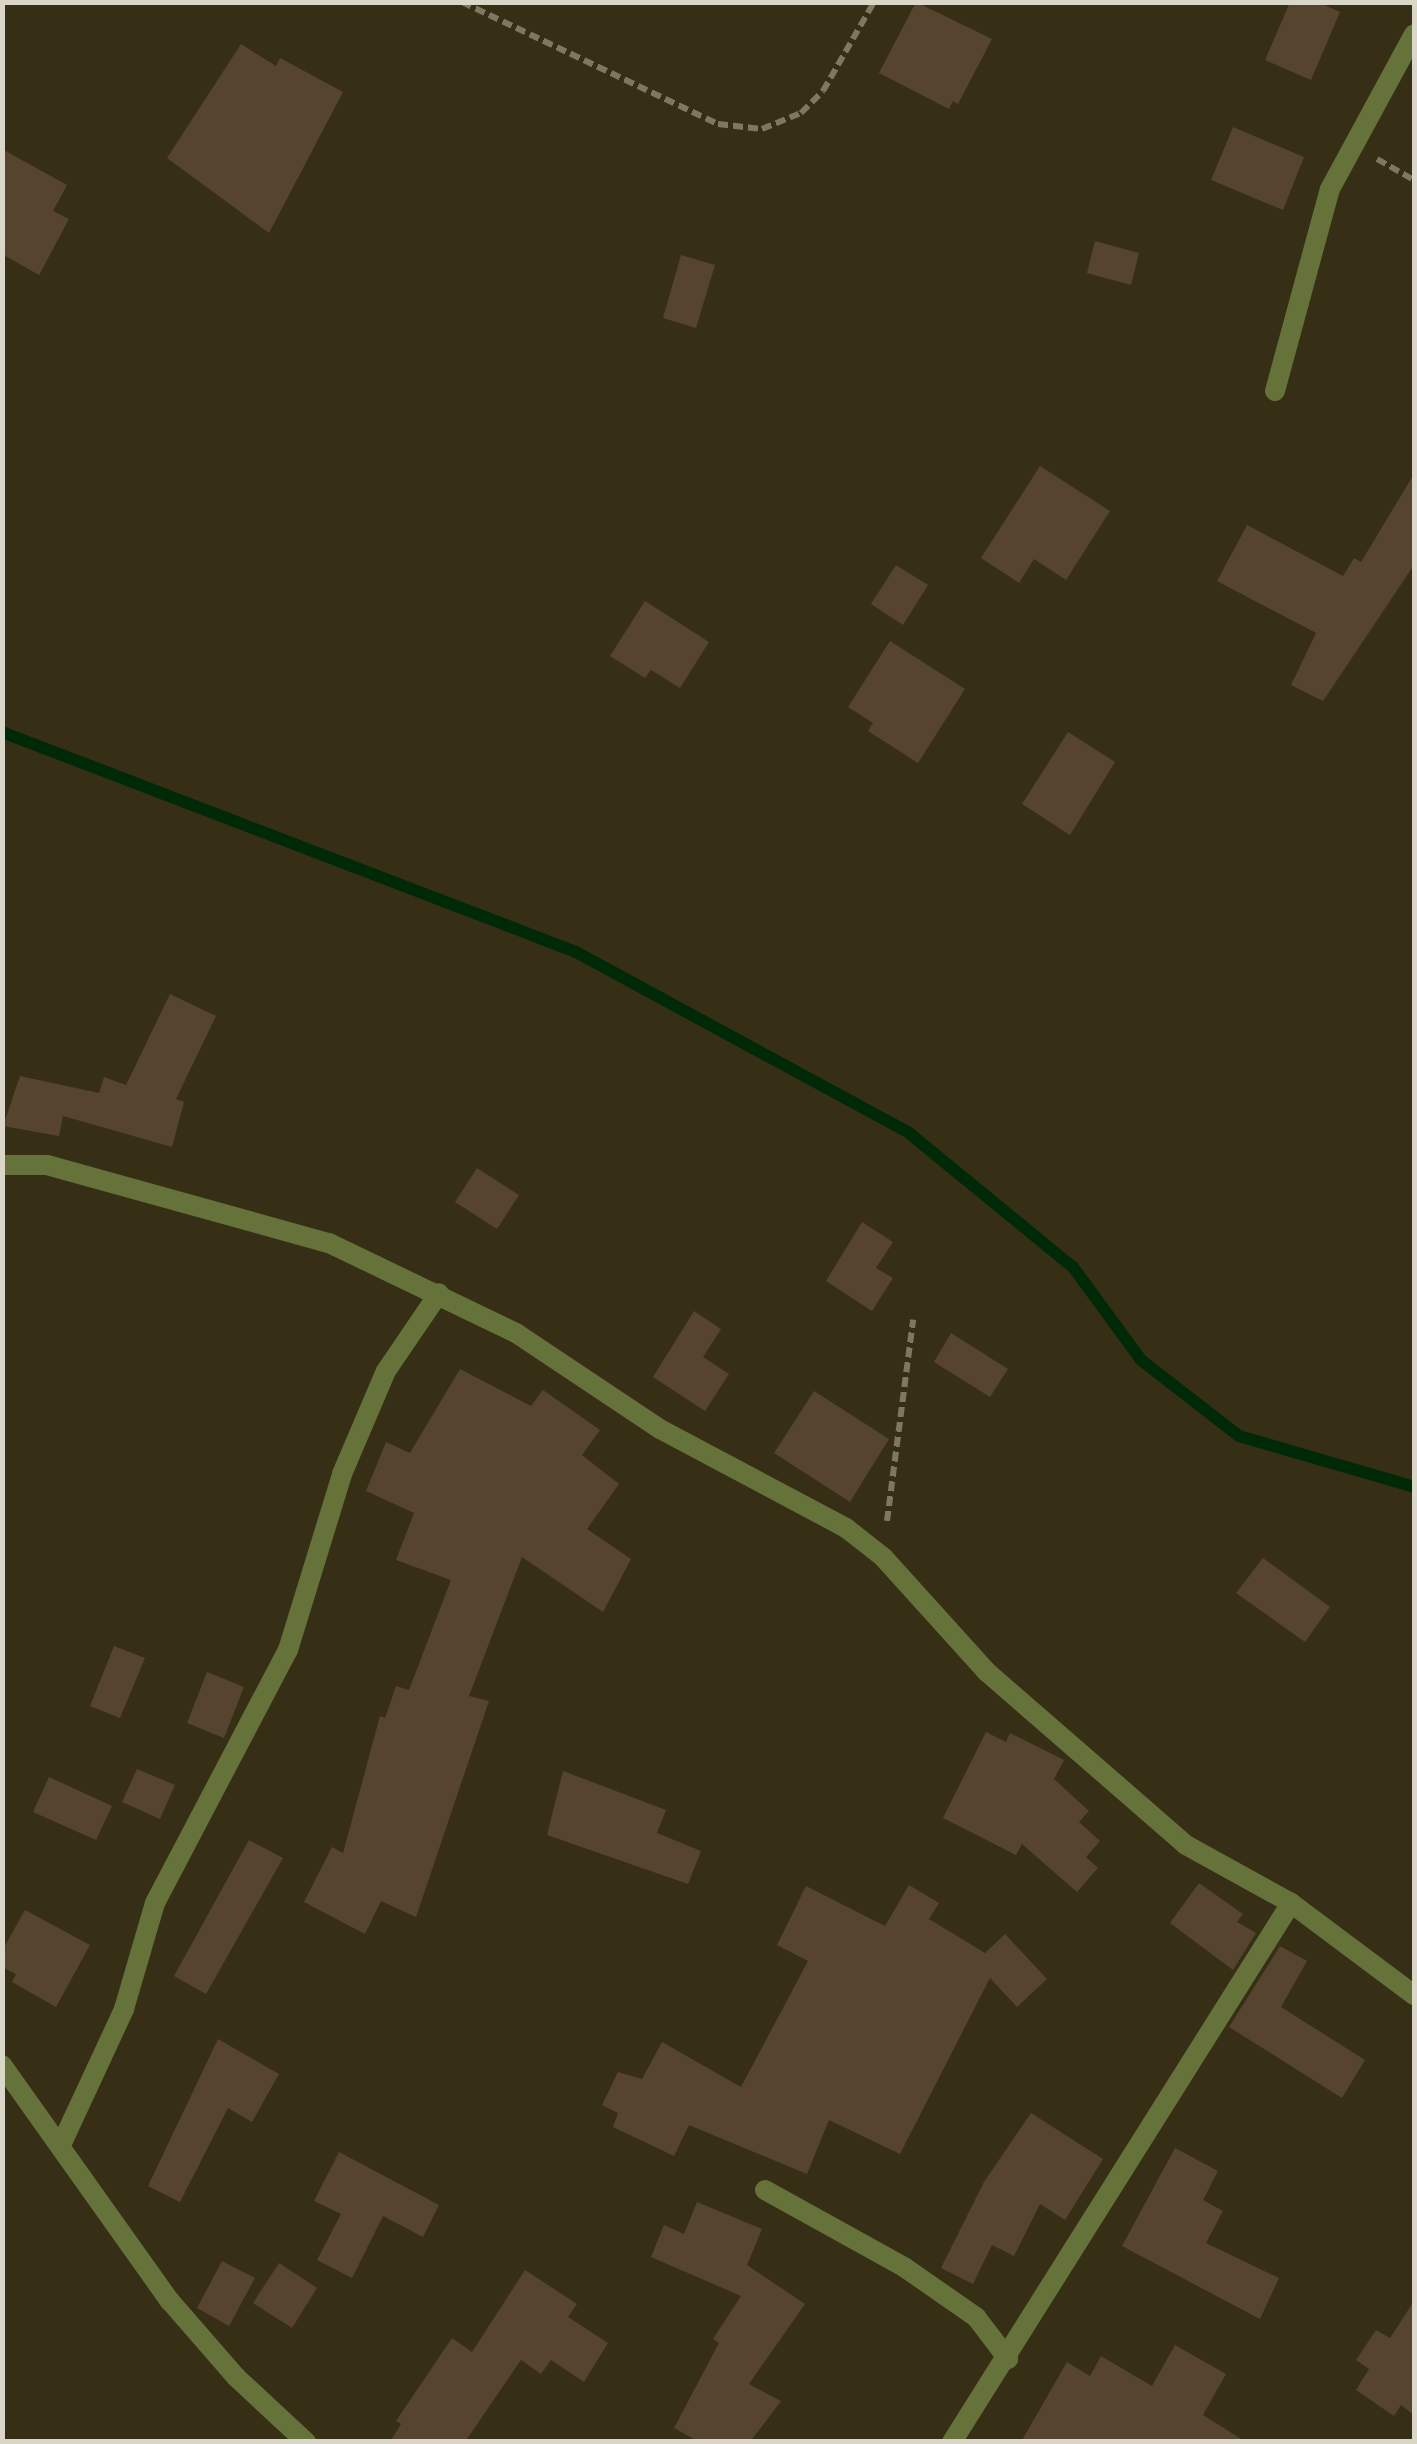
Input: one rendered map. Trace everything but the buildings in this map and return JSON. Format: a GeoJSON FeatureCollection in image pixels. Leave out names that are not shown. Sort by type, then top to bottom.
{"type":"FeatureCollection","features":[{"type":"Feature","properties":{"kind":"street"},"geometry":{"type":"LineString","coordinates":[[1275,391],[1330,189],[1414,34]]}},
{"type":"Feature","properties":{"kind":"street"},"geometry":{"type":"LineString","coordinates":[[2,1165],[48,1165],[311,1238],[439,1293],[516,1333],[660,1429],[846,1528],[884,1558],[1045,1726],[1186,1845],[1290,1902],[1414,1995]]}},
{"type":"Feature","properties":{"kind":"street"},"geometry":{"type":"LineString","coordinates":[[61,2145],[124,2009],[155,1903],[288,1650],[342,1474],[386,1372],[439,1293]]}},
{"type":"Feature","properties":{"kind":"street"},"geometry":{"type":"LineString","coordinates":[[952,2442],[1008,2359],[1290,1902]]}},
{"type":"Feature","properties":{"kind":"street"},"geometry":{"type":"LineString","coordinates":[[2,2065],[61,2145],[116,2233],[170,2301],[236,2377],[306,2442]]}},
{"type":"Feature","properties":{"kind":"street"},"geometry":{"type":"LineString","coordinates":[[765,2190],[904,2267],[976,2317],[1008,2359]]}},
{"type":"Feature","properties":{"kind":"path"},"geometry":{"type":"LineString","coordinates":[[462,2],[718,124],[762,129],[801,113],[823,92],[874,2]]}},
{"type":"Feature","properties":{"kind":"path"},"geometry":{"type":"LineString","coordinates":[[884,1558],[913,1320]]}},
{"type":"Feature","properties":{"kind":"waterway"},"geometry":{"type":"LineString","coordinates":[[2,732],[576,952],[909,1133],[1073,1267],[1141,1360],[1239,1436],[1414,1487]]}}]}
